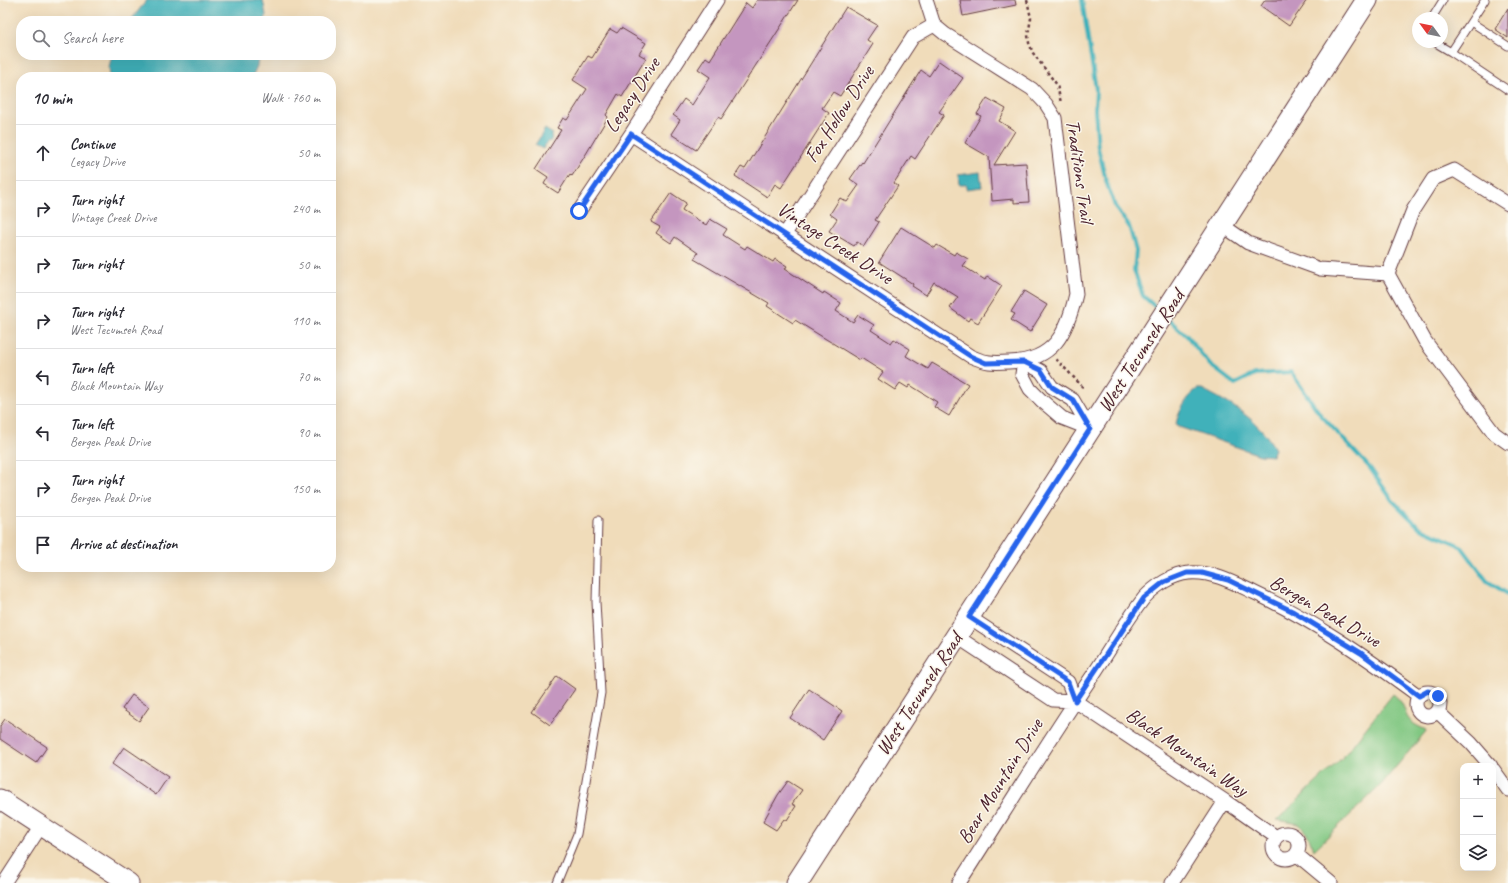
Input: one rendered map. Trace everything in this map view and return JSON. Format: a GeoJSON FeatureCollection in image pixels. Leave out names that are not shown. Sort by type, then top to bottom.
{"type":"FeatureCollection","features":[{"type":"Feature","properties":{"kind":"main road","name":"West Tecumseh Road"},"geometry":{"type":"LineString","coordinates":[[797,883],[1367,0]]}},
{"type":"Feature","properties":{"kind":"street","name":"Legacy Drive"},"geometry":{"type":"LineString","coordinates":[[579,211],[631,134],[717,0]]}},
{"type":"Feature","properties":{"kind":"street"},"geometry":{"type":"LineString","coordinates":[[926,0],[934,25]]}},
{"type":"Feature","properties":{"kind":"street","name":"Fox Hollow Drive"},"geometry":{"type":"LineString","coordinates":[[785,234],[913,37],[934,25]]}},
{"type":"Feature","properties":{"kind":"street","name":"Traditions Trail"},"geometry":{"type":"LineString","coordinates":[[934,25],[944,34],[1032,89],[1046,104],[1055,118],[1076,294],[1070,320],[1061,337],[1044,354],[1024,362]]}},
{"type":"Feature","properties":{"kind":"street","name":"Vintage Creek Drive"},"geometry":{"type":"LineString","coordinates":[[631,134],[970,356],[986,363],[1024,362]]}},
{"type":"Feature","properties":{"kind":"street"},"geometry":{"type":"LineString","coordinates":[[1388,274],[1413,210],[1433,179],[1454,170],[1508,204]]}},
{"type":"Feature","properties":{"kind":"street"},"geometry":{"type":"LineString","coordinates":[[1222,225],[1248,243],[1320,269],[1388,274]]}},
{"type":"Feature","properties":{"kind":"street"},"geometry":{"type":"LineString","coordinates":[[1388,274],[1425,341],[1494,433],[1508,443]]}},
{"type":"Feature","properties":{"kind":"street"},"geometry":{"type":"LineString","coordinates":[[1024,362],[1041,370],[1052,387],[1073,400],[1090,429],[1062,418],[1030,389],[1022,374],[1024,362]]}},
{"type":"Feature","properties":{"kind":"street","name":"Bergen Peak Drive"},"geometry":{"type":"LineString","coordinates":[[1075,701],[1144,598],[1164,582],[1187,573],[1202,573],[1228,580],[1292,611],[1361,653],[1419,696],[1416,707],[1421,714],[1431,716],[1438,712],[1471,743],[1488,763]]}},
{"type":"Feature","properties":{"kind":"street"},"geometry":{"type":"LineString","coordinates":[[956,636],[1053,700],[1075,701],[1068,682],[969,617]]}},
{"type":"Feature","properties":{"kind":"street","name":"Black Mountain Way"},"geometry":{"type":"LineString","coordinates":[[1075,701],[1225,801],[1276,837]]}},
{"type":"Feature","properties":{"kind":"street","name":"Bear Mountain Drive"},"geometry":{"type":"LineString","coordinates":[[960,883],[1075,701]]}},
{"type":"Feature","properties":{"kind":"street"},"geometry":{"type":"LineString","coordinates":[[1496,773],[1508,790]]}},
{"type":"Feature","properties":{"kind":"street"},"geometry":{"type":"LineString","coordinates":[[0,799],[129,883]]}},
{"type":"Feature","properties":{"kind":"street"},"geometry":{"type":"LineString","coordinates":[[1172,883],[1225,801]]}},
{"type":"Feature","properties":{"kind":"street"},"geometry":{"type":"LineString","coordinates":[[4,883],[41,826]]}},
{"type":"Feature","properties":{"kind":"street"},"geometry":{"type":"LineString","coordinates":[[1287,833],[1296,837],[1298,845],[1296,854],[1288,858],[1278,856],[1273,847],[1276,837],[1279,834],[1287,833]]}},
{"type":"Feature","properties":{"kind":"street"},"geometry":{"type":"LineString","coordinates":[[1296,854],[1331,883]]}},
{"type":"Feature","properties":{"kind":"lane"},"geometry":{"type":"LineString","coordinates":[[1436,12],[1443,0]]}},
{"type":"Feature","properties":{"kind":"lane"},"geometry":{"type":"LineString","coordinates":[[1451,52],[1485,0]]}},
{"type":"Feature","properties":{"kind":"lane"},"geometry":{"type":"LineString","coordinates":[[1471,22],[1508,46]]}},
{"type":"Feature","properties":{"kind":"lane"},"geometry":{"type":"LineString","coordinates":[[1444,48],[1508,90]]}},
{"type":"Feature","properties":{"kind":"lane"},"geometry":{"type":"LineString","coordinates":[[557,883],[576,834],[601,693],[596,602],[598,520]]}},
{"type":"Feature","properties":{"kind":"green space"},"geometry":{"type":"Polygon","coordinates":[[[1393,694],[1399,699],[1411,722],[1427,730],[1380,786],[1314,850],[1308,835],[1299,824],[1277,820],[1343,757],[1393,694]]]}},
{"type":"Feature","properties":{"kind":"water"},"geometry":{"type":"Polygon","coordinates":[[[147,0],[263,0],[266,15],[266,16],[134,16],[147,0]]]}},
{"type":"Feature","properties":{"kind":"water"},"geometry":{"type":"Polygon","coordinates":[[[111,60],[258,60],[254,72],[110,72],[111,60]]]}},
{"type":"Feature","properties":{"kind":"water"},"geometry":{"type":"Polygon","coordinates":[[[545,129],[553,134],[550,142],[548,141],[543,149],[535,145],[545,129]]]}},
{"type":"Feature","properties":{"kind":"water"},"geometry":{"type":"Polygon","coordinates":[[[980,172],[982,187],[967,189],[967,185],[959,185],[958,175],[980,172]]]}},
{"type":"Feature","properties":{"kind":"water"},"geometry":{"type":"Polygon","coordinates":[[[1197,389],[1202,389],[1223,400],[1253,421],[1261,429],[1275,449],[1272,456],[1260,455],[1176,426],[1178,416],[1183,406],[1197,389]]]}},
{"type":"Feature","properties":{"kind":"building"},"geometry":{"type":"Polygon","coordinates":[[[757,0],[798,0],[721,119],[718,117],[696,150],[671,134],[680,120],[673,115],[684,99],[692,105],[710,77],[698,69],[706,57],[710,60],[746,3],[752,8],[757,0]]]}},
{"type":"Feature","properties":{"kind":"building"},"geometry":{"type":"Polygon","coordinates":[[[960,0],[1015,0],[1016,5],[963,16],[960,0]]]}},
{"type":"Feature","properties":{"kind":"building"},"geometry":{"type":"Polygon","coordinates":[[[1265,0],[1307,0],[1289,26],[1261,6],[1265,0]]]}},
{"type":"Feature","properties":{"kind":"building"},"geometry":{"type":"Polygon","coordinates":[[[846,7],[877,25],[867,40],[873,44],[840,96],[833,92],[822,108],[829,113],[781,188],[775,184],[767,197],[735,176],[741,167],[745,169],[846,7]]]}},
{"type":"Feature","properties":{"kind":"building"},"geometry":{"type":"Polygon","coordinates":[[[1508,8],[1508,38],[1495,29],[1508,8]]]}},
{"type":"Feature","properties":{"kind":"building"},"geometry":{"type":"Polygon","coordinates":[[[621,28],[646,43],[639,54],[646,58],[622,97],[618,94],[606,115],[608,117],[586,154],[572,176],[570,174],[558,193],[544,184],[548,177],[536,169],[561,130],[557,128],[563,118],[567,120],[587,89],[573,80],[588,56],[592,58],[610,29],[617,33],[621,28]]]}},
{"type":"Feature","properties":{"kind":"building"},"geometry":{"type":"Polygon","coordinates":[[[939,61],[963,78],[939,112],[944,115],[915,159],[911,156],[894,183],[898,186],[875,220],[879,222],[864,246],[857,242],[854,246],[829,231],[837,219],[830,214],[840,198],[847,202],[859,185],[850,179],[862,162],[863,163],[921,70],[929,76],[939,61]]]}},
{"type":"Feature","properties":{"kind":"building"},"geometry":{"type":"Polygon","coordinates":[[[987,98],[1006,109],[999,121],[1015,131],[994,165],[1026,163],[1029,202],[1014,203],[1014,199],[992,201],[989,157],[965,143],[981,116],[977,114],[987,98]]]}},
{"type":"Feature","properties":{"kind":"building"},"geometry":{"type":"Polygon","coordinates":[[[671,193],[686,203],[682,210],[706,225],[710,219],[727,229],[723,235],[745,249],[747,246],[773,262],[775,259],[787,266],[785,269],[823,294],[824,292],[841,303],[836,311],[853,322],[858,315],[874,325],[871,330],[891,343],[894,339],[910,349],[906,356],[928,369],[932,363],[968,384],[949,416],[934,407],[937,402],[910,385],[908,388],[900,383],[895,390],[878,379],[883,372],[861,358],[860,360],[795,320],[793,323],[767,306],[769,303],[694,259],[698,253],[675,237],[671,243],[656,233],[660,227],[651,222],[671,193]]]}},
{"type":"Feature","properties":{"kind":"building"},"geometry":{"type":"Polygon","coordinates":[[[901,227],[935,248],[937,245],[954,255],[956,252],[968,259],[963,266],[985,280],[987,276],[1002,286],[978,323],[970,318],[968,321],[950,308],[958,297],[934,282],[926,295],[912,286],[913,284],[879,262],[901,227]]]}},
{"type":"Feature","properties":{"kind":"building"},"geometry":{"type":"Polygon","coordinates":[[[1024,291],[1047,305],[1030,332],[1011,320],[1015,314],[1011,312],[1024,291]]]}},
{"type":"Feature","properties":{"kind":"building"},"geometry":{"type":"Polygon","coordinates":[[[557,676],[575,689],[550,725],[532,712],[557,676]]]}},
{"type":"Feature","properties":{"kind":"building"},"geometry":{"type":"Polygon","coordinates":[[[809,689],[842,711],[823,740],[790,718],[809,689]]]}},
{"type":"Feature","properties":{"kind":"building"},"geometry":{"type":"Polygon","coordinates":[[[132,695],[149,707],[139,721],[122,709],[132,695]]]}},
{"type":"Feature","properties":{"kind":"building"},"geometry":{"type":"Polygon","coordinates":[[[5,719],[47,747],[36,763],[0,739],[0,726],[5,719]]]}},
{"type":"Feature","properties":{"kind":"building"},"geometry":{"type":"Polygon","coordinates":[[[124,747],[168,777],[156,795],[112,764],[124,747]]]}},
{"type":"Feature","properties":{"kind":"building"},"geometry":{"type":"Polygon","coordinates":[[[788,781],[802,790],[792,804],[796,806],[787,820],[784,819],[776,830],[763,822],[778,795],[788,781]]]}},
{"type":"Feature","properties":{"kind":"waterway"},"geometry":{"type":"LineString","coordinates":[[1082,0],[1096,90],[1095,109],[1098,148],[1107,184],[1116,209],[1129,226],[1136,251],[1134,270],[1143,296],[1160,311]]}},
{"type":"Feature","properties":{"kind":"waterway"},"geometry":{"type":"LineString","coordinates":[[1168,319],[1187,336],[1210,365],[1235,384],[1255,374],[1291,372],[1320,414],[1370,468],[1392,500],[1419,527],[1461,546],[1487,581],[1508,594]]}},
{"type":"Feature","properties":{"kind":"route"},"geometry":{"type":"LineString","coordinates":[[579,211],[631,134],[970,356],[986,363],[1024,362],[1041,370],[1052,387],[1073,400],[1090,429],[969,617],[1068,682],[1075,701],[1144,598],[1164,582],[1187,573],[1202,573],[1228,580],[1292,611],[1361,653],[1419,696],[1423,692],[1428,691],[1434,692],[1438,696]]}}]}
